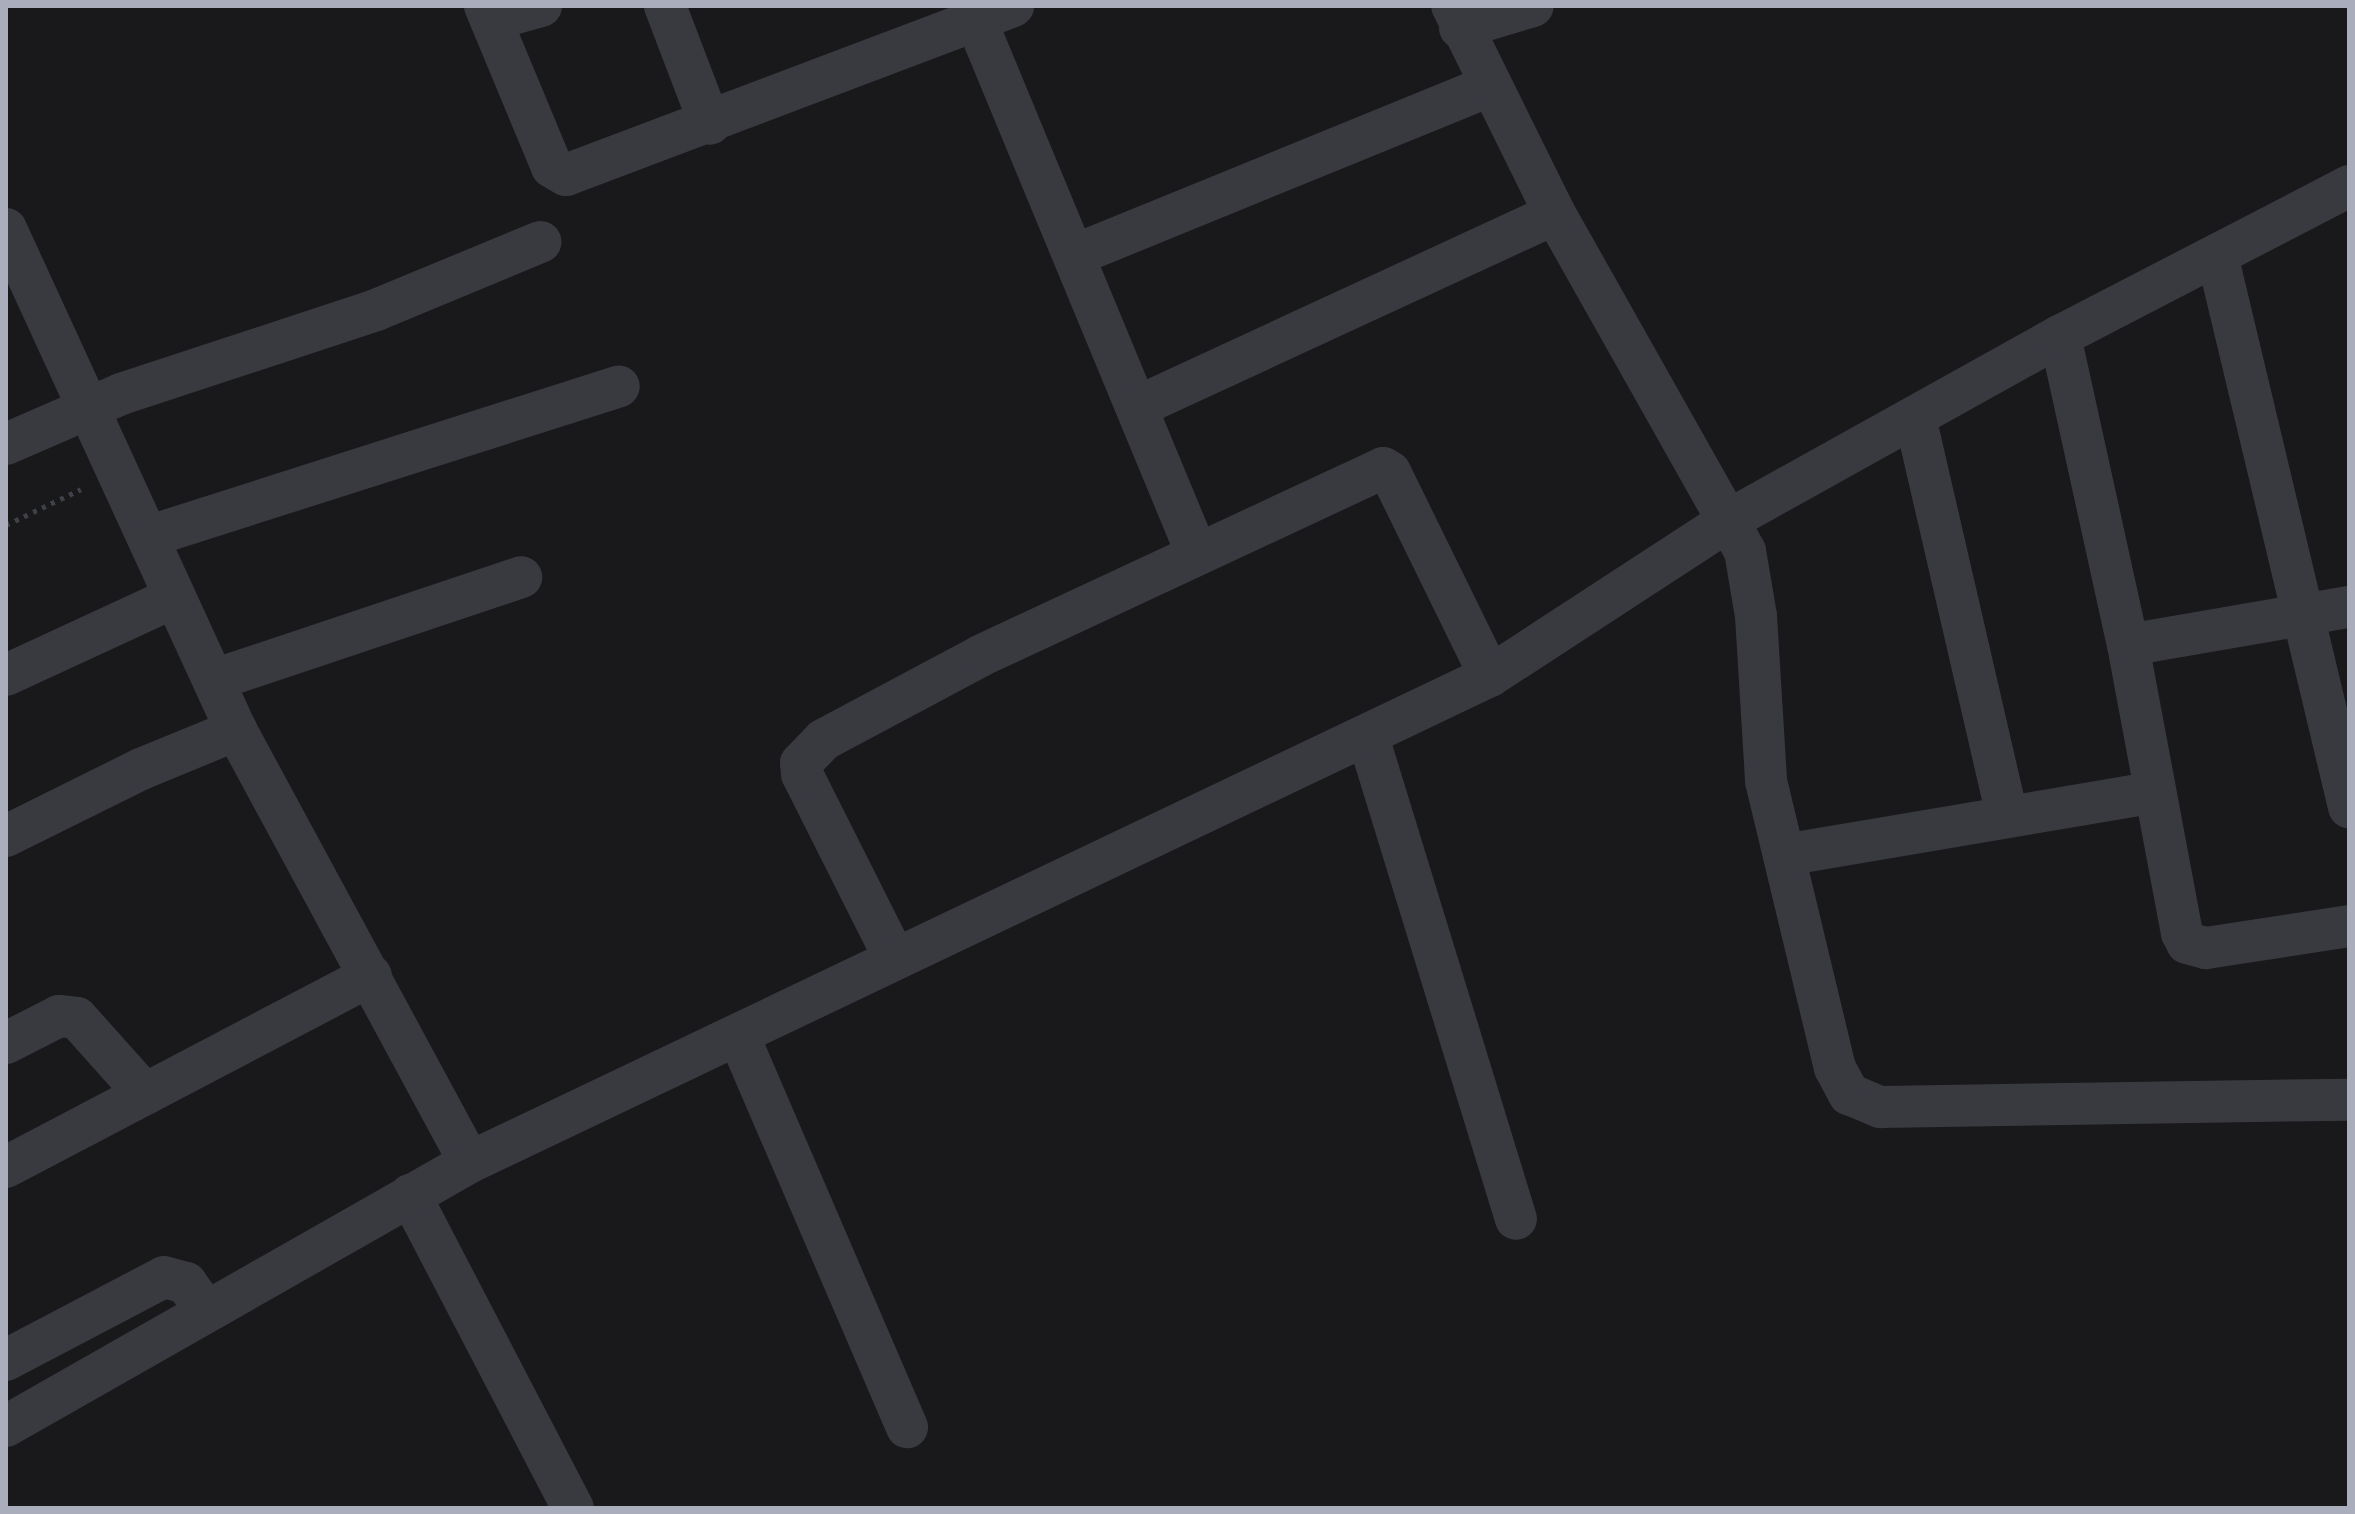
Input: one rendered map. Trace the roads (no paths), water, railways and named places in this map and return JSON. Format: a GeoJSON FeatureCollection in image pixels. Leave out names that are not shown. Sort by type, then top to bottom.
{"type":"FeatureCollection","features":[{"type":"Feature","properties":{"kind":"street"},"geometry":{"type":"LineString","coordinates":[[541,6],[488,13],[558,172],[570,174],[710,124],[986,11],[1075,255],[1197,554]]}},
{"type":"Feature","properties":{"kind":"street"},"geometry":{"type":"LineString","coordinates":[[665,6],[710,124]]}},
{"type":"Feature","properties":{"kind":"street"},"geometry":{"type":"LineString","coordinates":[[1533,6],[1456,17],[1555,214],[1729,520],[1753,583],[1759,739],[1835,1068],[1849,1094],[1862,1103],[1880,1107],[2349,1100]]}},
{"type":"Feature","properties":{"kind":"street"},"geometry":{"type":"LineString","coordinates":[[1075,255],[1490,86]]}},
{"type":"Feature","properties":{"kind":"street"},"geometry":{"type":"LineString","coordinates":[[6,1426],[470,1162],[739,1037],[895,959],[1368,737],[1490,676],[1729,520],[2060,336],[2349,186]]}},
{"type":"Feature","properties":{"kind":"street"},"geometry":{"type":"LineString","coordinates":[[1139,406],[1555,214]]}},
{"type":"Feature","properties":{"kind":"street"},"geometry":{"type":"LineString","coordinates":[[8,240],[86,410],[150,536],[236,730],[470,1162]]}},
{"type":"Feature","properties":{"kind":"street"},"geometry":{"type":"LineString","coordinates":[[6,444],[86,410],[376,310],[540,242]]}},
{"type":"Feature","properties":{"kind":"street"},"geometry":{"type":"LineString","coordinates":[[2217,255],[2307,614],[2349,807]]}},
{"type":"Feature","properties":{"kind":"street"},"geometry":{"type":"LineString","coordinates":[[2060,336],[2128,645],[2187,943],[2206,948],[2349,926]]}},
{"type":"Feature","properties":{"kind":"street"},"geometry":{"type":"LineString","coordinates":[[150,536],[619,386]]}},
{"type":"Feature","properties":{"kind":"street"},"geometry":{"type":"LineString","coordinates":[[1915,417],[2007,817]]}},
{"type":"Feature","properties":{"kind":"street"},"geometry":{"type":"LineString","coordinates":[[895,959],[802,774],[804,756],[823,740],[980,656],[1383,468],[1390,472],[1490,676]]}},
{"type":"Feature","properties":{"kind":"street"},"geometry":{"type":"LineString","coordinates":[[214,680],[521,577]]}},
{"type":"Feature","properties":{"kind":"street"},"geometry":{"type":"LineString","coordinates":[[6,675],[175,597]]}},
{"type":"Feature","properties":{"kind":"street"},"geometry":{"type":"LineString","coordinates":[[2128,645],[2349,607]]}},
{"type":"Feature","properties":{"kind":"street"},"geometry":{"type":"LineString","coordinates":[[6,836],[141,769],[236,730]]}},
{"type":"Feature","properties":{"kind":"street"},"geometry":{"type":"LineString","coordinates":[[1368,737],[1516,1219]]}},
{"type":"Feature","properties":{"kind":"street"},"geometry":{"type":"LineString","coordinates":[[1784,855],[2155,792]]}},
{"type":"Feature","properties":{"kind":"street"},"geometry":{"type":"LineString","coordinates":[[6,1167],[371,975]]}},
{"type":"Feature","properties":{"kind":"street"},"geometry":{"type":"LineString","coordinates":[[6,1043],[59,1016],[77,1018],[145,1094]]}},
{"type":"Feature","properties":{"kind":"street"},"geometry":{"type":"LineString","coordinates":[[739,1037],[907,1427]]}},
{"type":"Feature","properties":{"kind":"street"},"geometry":{"type":"LineString","coordinates":[[410,1195],[573,1508]]}},
{"type":"Feature","properties":{"kind":"street"},"geometry":{"type":"LineString","coordinates":[[6,1360],[164,1277],[186,1283],[206,1311]]}}]}
